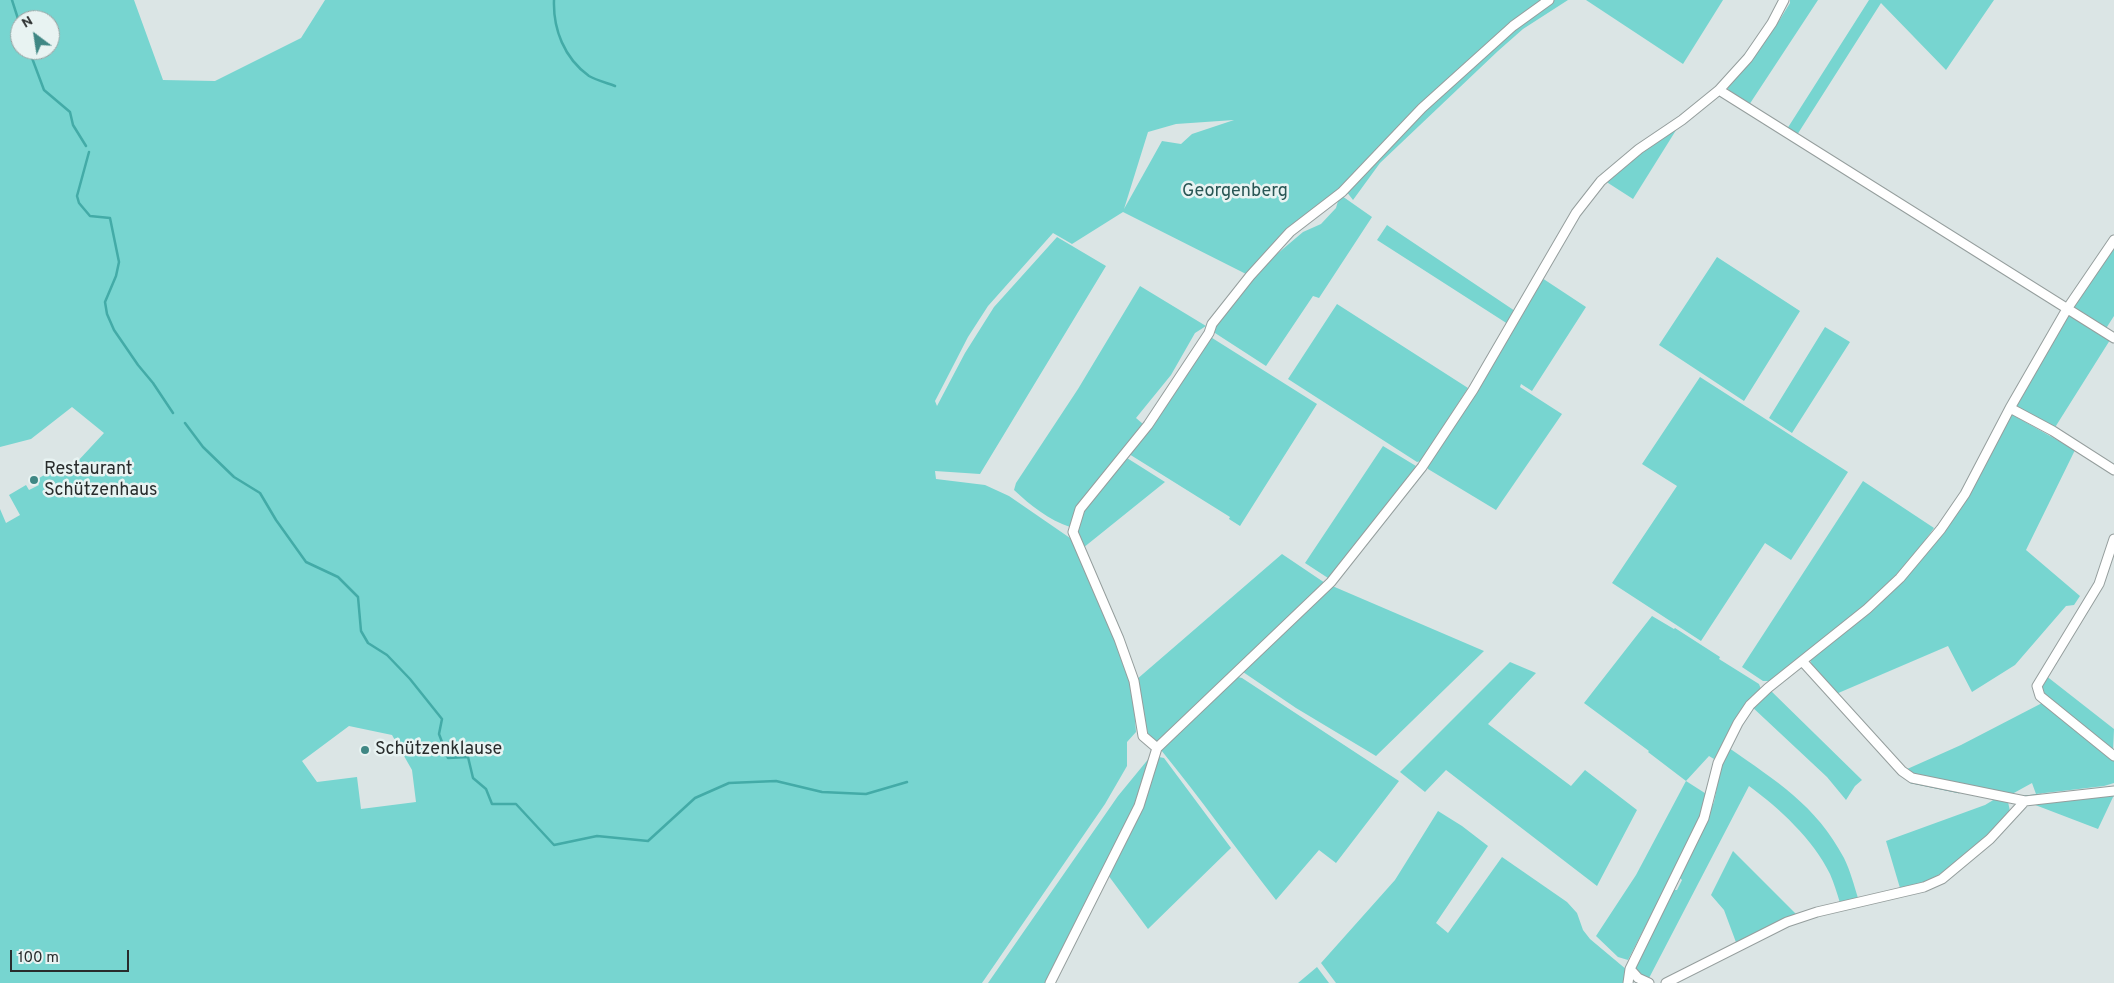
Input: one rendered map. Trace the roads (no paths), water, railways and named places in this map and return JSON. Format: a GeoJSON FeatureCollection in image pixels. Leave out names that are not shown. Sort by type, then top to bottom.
{"type":"FeatureCollection","features":[{"type":"Feature","properties":{"kind":"street"},"geometry":{"type":"LineString","coordinates":[[1157,748],[1143,736],[1134,681],[1074,532],[1080,509],[1148,425],[1209,334],[1212,324],[1276,247],[1290,232],[1342,192],[1422,108],[1466,68],[1513,26],[1549,0]]}},
{"type":"Feature","properties":{"kind":"street"},"geometry":{"type":"LineString","coordinates":[[1050,983],[1139,806],[1157,748],[1331,582],[1422,467],[1473,390],[1576,213],[1601,181],[1639,149],[1682,120],[1719,90],[1748,58],[1772,24],[1784,0]]}},
{"type":"Feature","properties":{"kind":"street"},"geometry":{"type":"LineString","coordinates":[[1719,90],[2114,338]]}},
{"type":"Feature","properties":{"kind":"street"},"geometry":{"type":"LineString","coordinates":[[1628,983],[1630,969],[1704,818],[1718,763],[1738,723],[1750,705],[1768,688],[1867,610],[1900,578],[1941,529],[1965,494],[2010,408],[2067,309],[2114,240]]}},
{"type":"Feature","properties":{"kind":"street"},"geometry":{"type":"LineString","coordinates":[[2010,408],[2053,431],[2114,470]]}},
{"type":"Feature","properties":{"kind":"street"},"geometry":{"type":"LineString","coordinates":[[2114,540],[2099,584],[2037,686],[2040,696],[2114,756]]}},
{"type":"Feature","properties":{"kind":"street"},"geometry":{"type":"LineString","coordinates":[[1803,662],[1902,771],[1912,778],[2025,801],[2114,791]]}},
{"type":"Feature","properties":{"kind":"street"},"geometry":{"type":"LineString","coordinates":[[1666,983],[1787,922],[1817,912],[1924,887],[1942,879],[1990,839],[2025,801]]}},
{"type":"Feature","properties":{"kind":"street"},"geometry":{"type":"LineString","coordinates":[[1630,969],[1638,978],[1648,983]]}},
{"type":"Feature","properties":{"kind":"waterway"},"geometry":{"type":"LineString","coordinates":[[12,0],[15,10]]}},
{"type":"Feature","properties":{"kind":"waterway"},"geometry":{"type":"LineString","coordinates":[[554,0],[558,32],[573,61],[589,76],[615,86]]}},
{"type":"Feature","properties":{"kind":"waterway"},"geometry":{"type":"LineString","coordinates":[[33,60],[44,90],[70,112],[73,125],[86,146]]}},
{"type":"Feature","properties":{"kind":"waterway"},"geometry":{"type":"LineString","coordinates":[[89,152],[77,196],[79,203],[90,216],[110,218],[119,262],[116,276],[105,302],[107,314],[114,330],[173,413]]}},
{"type":"Feature","properties":{"kind":"waterway"},"geometry":{"type":"LineString","coordinates":[[185,423],[203,447],[234,477],[260,493],[276,520],[306,562],[338,577],[358,597],[361,631],[368,643],[387,655],[410,679],[442,719],[439,734],[448,758],[468,757],[473,778],[486,789],[492,804],[516,804],[554,845],[597,836],[648,841],[695,798],[729,783],[776,781],[822,792],[866,794],[907,782]]}},
{"type":"Feature","properties":{"kind":"waterway"},"geometry":{"type":"LineString","coordinates":[[1911,782],[1959,792]]}},
{"type":"Feature","properties":{"kind":"waterway"},"geometry":{"type":"LineString","coordinates":[[2023,797],[2041,795]]}},
{"type":"Feature","properties":{"kind":"place","name":"Restaurant Schützenhaus"},"geometry":{"type":"Point","coordinates":[34,480]}},
{"type":"Feature","properties":{"kind":"place","name":"Schützenklause"},"geometry":{"type":"Point","coordinates":[365,750]}},
{"type":"Feature","properties":{"kind":"park label","name":"Georgenberg"},"geometry":{"type":"Point","coordinates":[1235,192]}}]}
